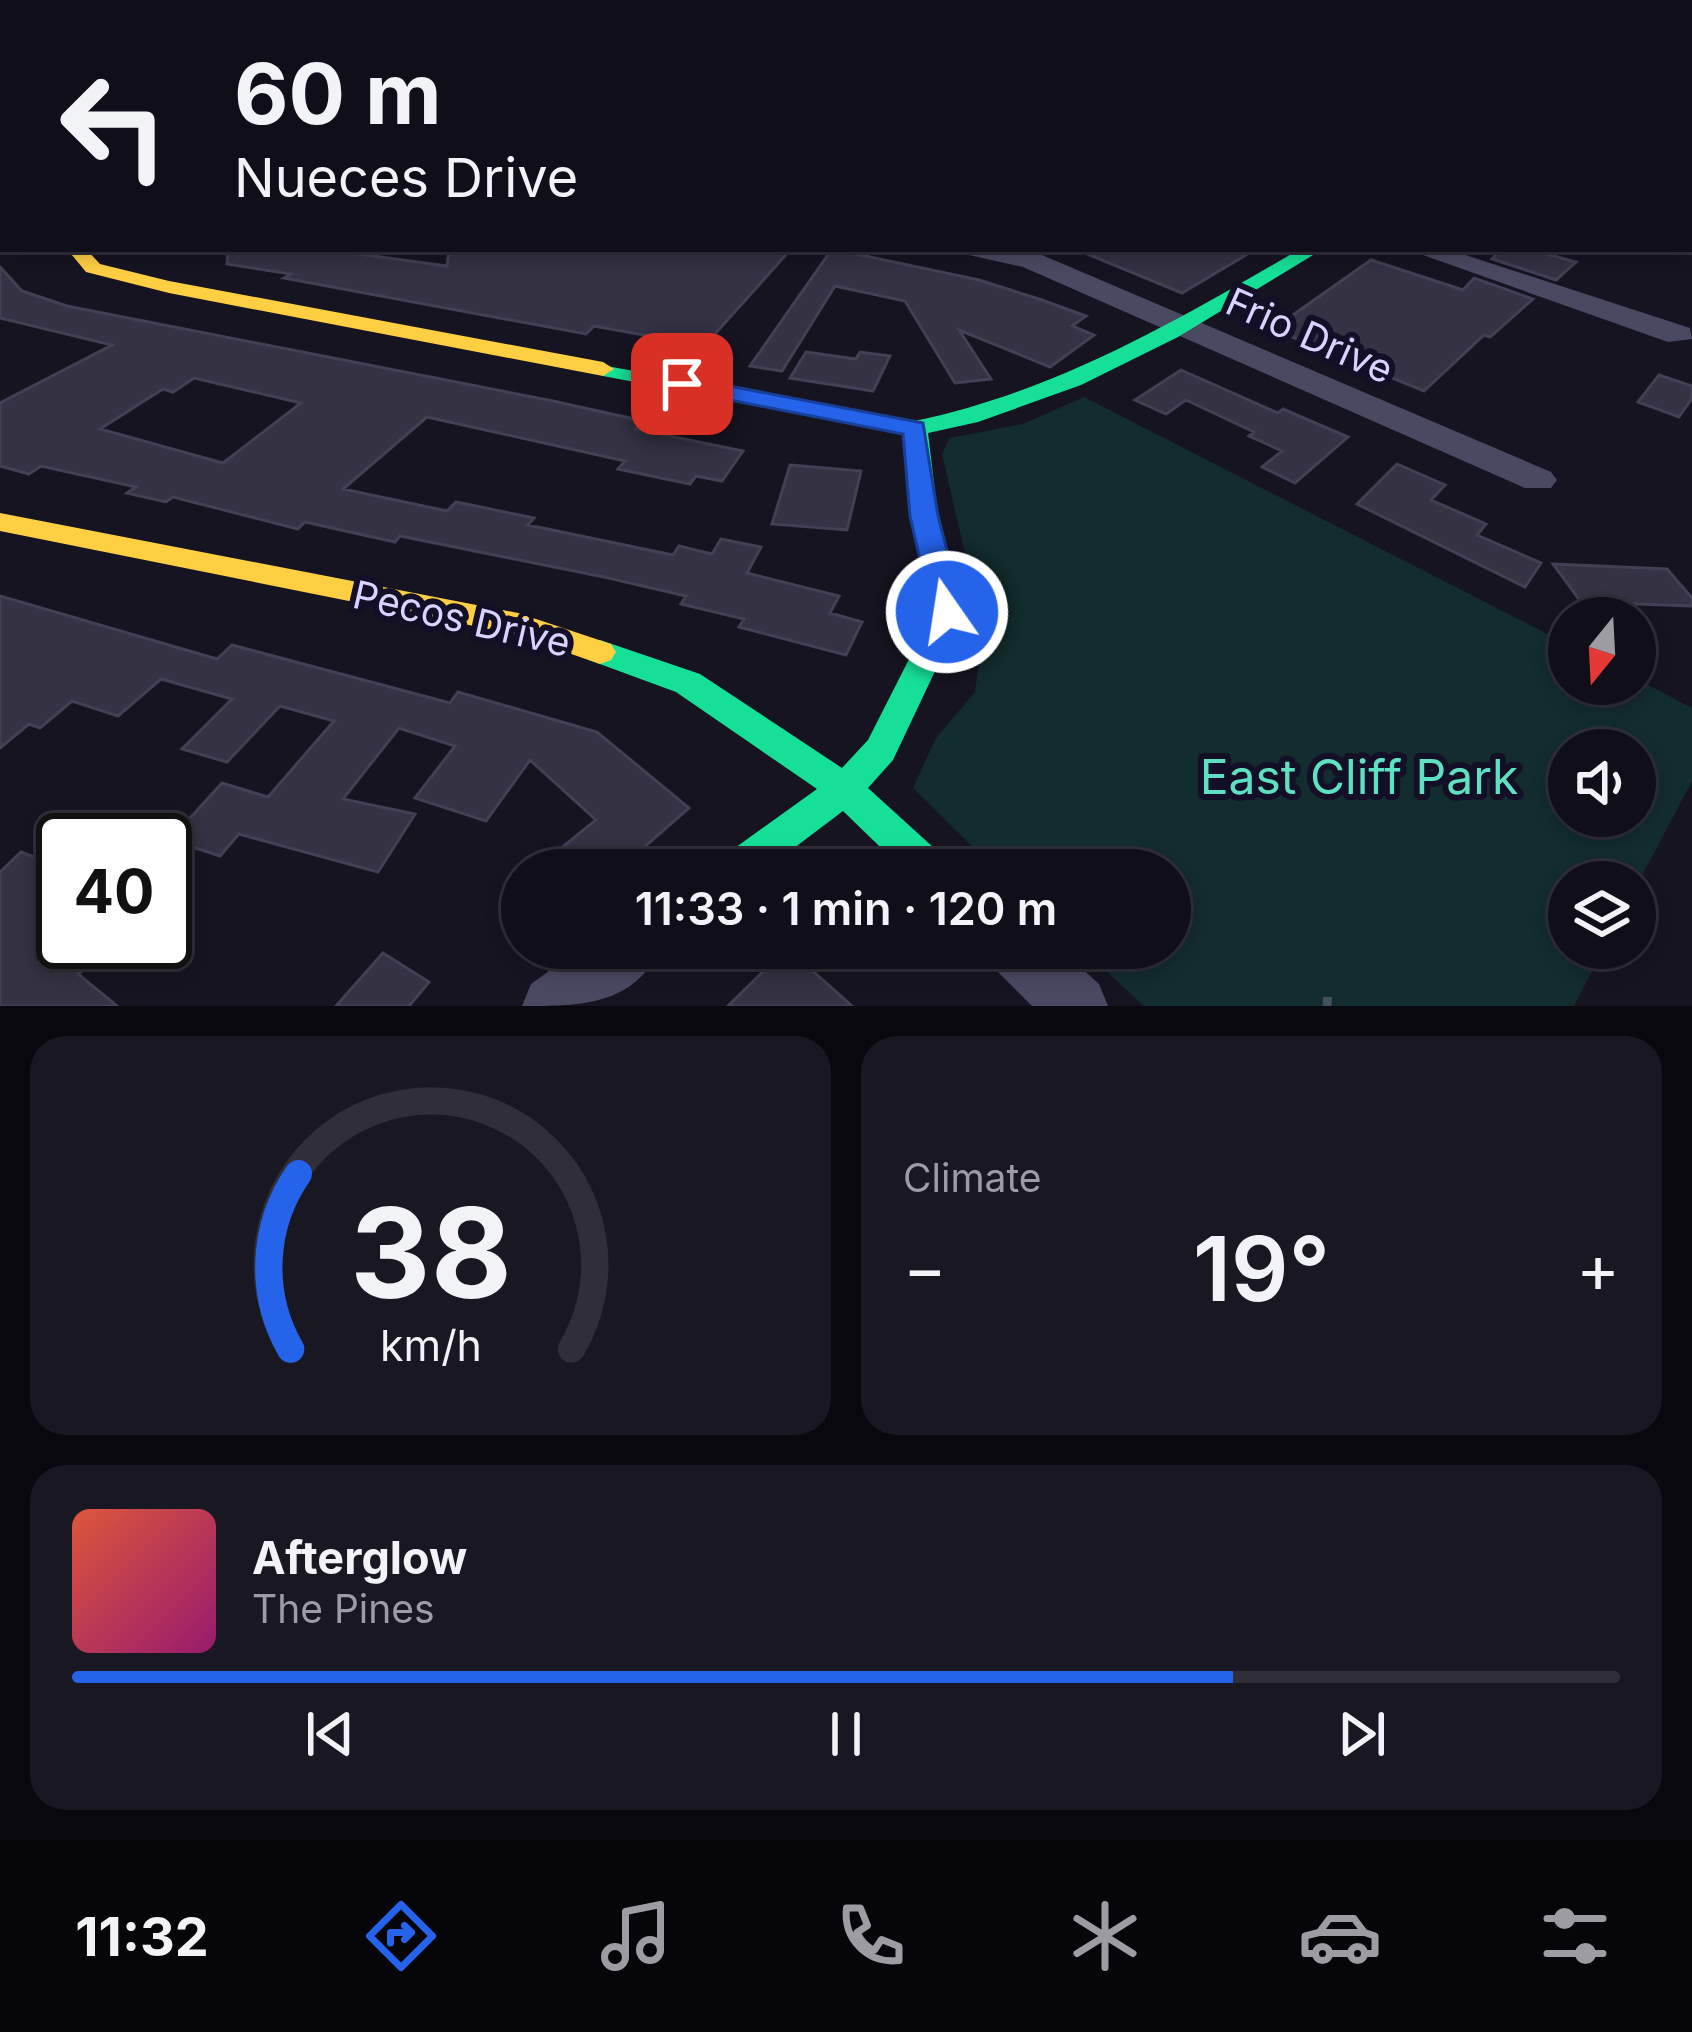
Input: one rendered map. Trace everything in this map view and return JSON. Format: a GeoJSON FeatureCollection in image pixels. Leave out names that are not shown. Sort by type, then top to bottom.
{"type":"FeatureCollection","features":[{"type":"Feature","properties":{"kind":"street"},"geometry":{"type":"LineString","coordinates":[[79,252],[93,268],[170,287],[915,428],[965,424],[1070,386],[1309,252]]}},
{"type":"Feature","properties":{"kind":"street","name":"Frio Drive"},"geometry":{"type":"LineString","coordinates":[[992,252],[1032,261],[1538,480]]}},
{"type":"Feature","properties":{"kind":"street"},"geometry":{"type":"LineString","coordinates":[[1429,252],[1678,334]]}},
{"type":"Feature","properties":{"kind":"street"},"geometry":{"type":"LineString","coordinates":[[763,849],[844,789],[881,750],[947,612],[924,516],[915,428]]}},
{"type":"Feature","properties":{"kind":"street","name":"Pecos Drive"},"geometry":{"type":"LineString","coordinates":[[0,522],[518,623],[688,682],[844,789],[908,849]]}},
{"type":"Feature","properties":{"kind":"street"},"geometry":{"type":"LineString","coordinates":[[553,1006],[603,969]]}},
{"type":"Feature","properties":{"kind":"street"},"geometry":{"type":"LineString","coordinates":[[1037,969],[1076,1006]]}},
{"type":"Feature","properties":{"kind":"path"},"geometry":{"type":"LineString","coordinates":[[1327,1006],[1328,993]]}},
{"type":"Feature","properties":{"kind":"green space","name":"East Cliff Park"},"geometry":{"type":"Polygon","coordinates":[[[1084,397],[1548,634],[1548,705],[1656,705],[1656,689],[1692,708],[1692,781],[1650,861],[1548,861],[1548,969],[1593,969],[1574,1006],[1144,1006],[1104,969],[1191,969],[1191,849],[975,849],[913,788],[936,738],[975,692],[983,631],[942,454],[949,438],[1023,424],[1084,397]]]}},
{"type":"Feature","properties":{"kind":"building"},"geometry":{"type":"Polygon","coordinates":[[[228,252],[344,252],[447,266],[449,252],[788,252],[698,353],[659,346],[666,339],[594,326],[586,334],[227,264],[228,252]]]}},
{"type":"Feature","properties":{"kind":"building"},"geometry":{"type":"Polygon","coordinates":[[[830,252],[979,280],[1086,316],[1072,326],[1094,335],[1050,367],[959,330],[991,379],[955,383],[905,301],[835,286],[782,371],[750,366],[830,252]]]}},
{"type":"Feature","properties":{"kind":"building"},"geometry":{"type":"Polygon","coordinates":[[[1082,252],[1251,252],[1182,293],[1082,252]]]}},
{"type":"Feature","properties":{"kind":"building"},"geometry":{"type":"Polygon","coordinates":[[[1498,252],[1539,252],[1576,262],[1556,280],[1492,259],[1498,252]]]}},
{"type":"Feature","properties":{"kind":"building"},"geometry":{"type":"Polygon","coordinates":[[[1371,260],[1463,290],[1474,278],[1533,299],[1490,337],[1484,335],[1424,391],[1273,329],[1371,260]]]}},
{"type":"Feature","properties":{"kind":"building"},"geometry":{"type":"Polygon","coordinates":[[[0,267],[22,291],[67,306],[553,401],[643,421],[636,429],[743,451],[722,481],[696,476],[690,484],[618,469],[625,461],[427,417],[343,489],[447,511],[456,502],[534,518],[528,525],[673,555],[679,546],[712,554],[721,539],[761,547],[747,573],[839,596],[830,613],[862,622],[846,655],[739,627],[744,619],[681,604],[686,596],[604,577],[400,536],[395,542],[305,522],[298,529],[173,497],[166,502],[127,493],[136,487],[41,466],[29,474],[0,466],[0,403],[112,345],[0,318],[0,267]],[[194,378],[173,392],[163,389],[100,429],[223,463],[301,403],[194,378]]]}},
{"type":"Feature","properties":{"kind":"building"},"geometry":{"type":"Polygon","coordinates":[[[806,352],[856,359],[860,352],[890,356],[873,391],[790,378],[806,352]]]}},
{"type":"Feature","properties":{"kind":"building"},"geometry":{"type":"Polygon","coordinates":[[[1181,370],[1278,413],[1283,409],[1348,437],[1295,483],[1262,467],[1282,451],[1249,436],[1254,432],[1186,400],[1166,414],[1135,400],[1181,370]]]}},
{"type":"Feature","properties":{"kind":"building"},"geometry":{"type":"Polygon","coordinates":[[[1659,375],[1692,386],[1692,398],[1679,417],[1638,402],[1659,375]]]}},
{"type":"Feature","properties":{"kind":"building"},"geometry":{"type":"Polygon","coordinates":[[[1397,464],[1445,485],[1431,500],[1486,524],[1477,535],[1541,563],[1525,587],[1357,504],[1397,464]]]}},
{"type":"Feature","properties":{"kind":"building"},"geometry":{"type":"Polygon","coordinates":[[[790,465],[861,471],[847,530],[772,524],[790,465]]]}},
{"type":"Feature","properties":{"kind":"building"},"geometry":{"type":"Polygon","coordinates":[[[1553,564],[1667,569],[1692,598],[1692,606],[1656,605],[1656,597],[1577,597],[1553,564]]]}},
{"type":"Feature","properties":{"kind":"building"},"geometry":{"type":"Polygon","coordinates":[[[0,596],[217,659],[232,645],[450,703],[458,692],[597,732],[689,808],[642,849],[560,849],[596,820],[530,760],[486,821],[415,798],[455,746],[399,728],[343,799],[415,814],[378,872],[239,834],[220,856],[192,847],[192,816],[222,783],[268,797],[334,721],[280,706],[227,762],[182,749],[232,699],[161,679],[118,716],[72,701],[40,728],[29,724],[0,748],[0,596]]]}},
{"type":"Feature","properties":{"kind":"building"},"geometry":{"type":"Polygon","coordinates":[[[21,852],[36,858],[36,969],[84,969],[78,974],[117,1006],[0,1006],[0,872],[21,852]]]}},
{"type":"Feature","properties":{"kind":"building"},"geometry":{"type":"Polygon","coordinates":[[[383,953],[429,982],[409,1006],[336,1006],[383,953]]]}},
{"type":"Feature","properties":{"kind":"building"},"geometry":{"type":"Polygon","coordinates":[[[766,969],[811,969],[852,1006],[728,1006],[766,969]]]}},
{"type":"Feature","properties":{"kind":"traffic: fast"},"geometry":{"type":"LineString","coordinates":[[764,849],[845,789],[881,750],[948,612],[924,516],[915,428],[970,416],[1073,381],[1309,252]]}},
{"type":"Feature","properties":{"kind":"traffic: fast"},"geometry":{"type":"LineString","coordinates":[[603,369],[915,428]]}},
{"type":"Feature","properties":{"kind":"traffic: fast"},"geometry":{"type":"LineString","coordinates":[[600,652],[688,683],[845,789],[909,849]]}},
{"type":"Feature","properties":{"kind":"traffic: slow"},"geometry":{"type":"LineString","coordinates":[[79,252],[93,268],[169,287],[603,369]]}},
{"type":"Feature","properties":{"kind":"traffic: slow"},"geometry":{"type":"LineString","coordinates":[[0,522],[518,624],[600,652]]}},
{"type":"Feature","properties":{"kind":"route"},"geometry":{"type":"LineString","coordinates":[[682,384],[915,428],[924,516],[947,612]]}}]}
